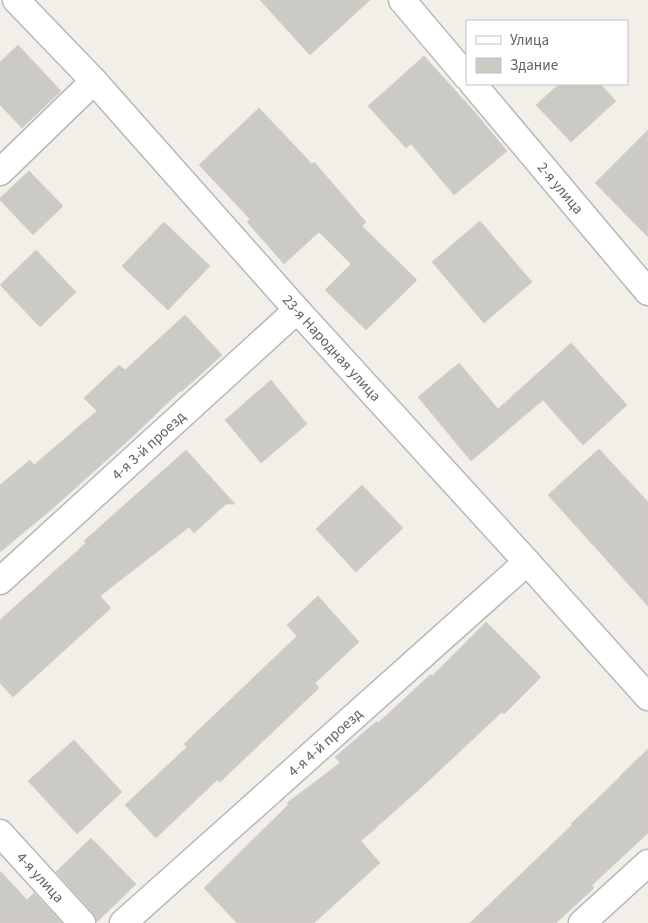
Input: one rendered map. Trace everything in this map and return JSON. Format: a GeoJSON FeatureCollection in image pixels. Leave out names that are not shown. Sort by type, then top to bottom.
{"type":"FeatureCollection","features":[{"type":"Feature","properties":{"kind":"street","name":"23-я Народная улица"},"geometry":{"type":"LineString","coordinates":[[16,0],[94,81],[297,310],[648,697]]}},
{"type":"Feature","properties":{"kind":"street"},"geometry":{"type":"LineString","coordinates":[[402,0],[466,76]]}},
{"type":"Feature","properties":{"kind":"street"},"geometry":{"type":"LineString","coordinates":[[0,172],[94,81]]}},
{"type":"Feature","properties":{"kind":"street","name":"2-я улица"},"geometry":{"type":"LineString","coordinates":[[473,85],[648,292]]}},
{"type":"Feature","properties":{"kind":"street","name":"4-я 3-й проезд"},"geometry":{"type":"LineString","coordinates":[[0,581],[297,310]]}},
{"type":"Feature","properties":{"kind":"street","name":"4-я 4-й проезд"},"geometry":{"type":"LineString","coordinates":[[123,923],[527,562]]}},
{"type":"Feature","properties":{"kind":"street","name":"4-я улица"},"geometry":{"type":"LineString","coordinates":[[0,832],[82,923]]}},
{"type":"Feature","properties":{"kind":"street"},"geometry":{"type":"LineString","coordinates":[[582,923],[648,863]]}},
{"type":"Feature","properties":{"kind":"building"},"geometry":{"type":"Polygon","coordinates":[[[260,0],[370,0],[310,55],[260,0]]]}},
{"type":"Feature","properties":{"kind":"building"},"geometry":{"type":"Polygon","coordinates":[[[18,45],[61,91],[22,128],[0,105],[0,62],[18,45]]]}},
{"type":"Feature","properties":{"kind":"building"},"geometry":{"type":"Polygon","coordinates":[[[424,56],[507,151],[454,195],[411,144],[406,148],[368,106],[424,56]]]}},
{"type":"Feature","properties":{"kind":"building"},"geometry":{"type":"Polygon","coordinates":[[[558,85],[601,85],[616,101],[571,142],[536,105],[558,85]]]}},
{"type":"Feature","properties":{"kind":"building"},"geometry":{"type":"Polygon","coordinates":[[[259,108],[312,164],[314,162],[366,222],[362,226],[417,280],[366,330],[325,290],[351,264],[319,232],[284,264],[247,222],[250,219],[199,165],[259,108]]]}},
{"type":"Feature","properties":{"kind":"building"},"geometry":{"type":"Polygon","coordinates":[[[648,130],[648,237],[595,183],[648,130]]]}},
{"type":"Feature","properties":{"kind":"building"},"geometry":{"type":"Polygon","coordinates":[[[29,171],[63,206],[33,235],[0,200],[29,171]]]}},
{"type":"Feature","properties":{"kind":"building"},"geometry":{"type":"Polygon","coordinates":[[[480,221],[532,282],[484,323],[432,262],[480,221]]]}},
{"type":"Feature","properties":{"kind":"building"},"geometry":{"type":"Polygon","coordinates":[[[164,222],[210,266],[168,310],[122,266],[164,222]]]}},
{"type":"Feature","properties":{"kind":"building"},"geometry":{"type":"Polygon","coordinates":[[[36,250],[76,292],[40,327],[0,285],[36,250]]]}},
{"type":"Feature","properties":{"kind":"building"},"geometry":{"type":"Polygon","coordinates":[[[185,315],[222,355],[180,391],[52,509],[0,552],[0,485],[30,460],[34,465],[97,411],[84,398],[119,365],[125,370],[185,315]]]}},
{"type":"Feature","properties":{"kind":"building"},"geometry":{"type":"Polygon","coordinates":[[[571,343],[627,405],[583,445],[543,400],[471,461],[418,397],[459,363],[498,409],[571,343]]]}},
{"type":"Feature","properties":{"kind":"building"},"geometry":{"type":"Polygon","coordinates":[[[271,380],[307,424],[261,463],[225,420],[271,380]]]}},
{"type":"Feature","properties":{"kind":"building"},"geometry":{"type":"Polygon","coordinates":[[[599,449],[648,502],[648,606],[548,495],[599,449]]]}},
{"type":"Feature","properties":{"kind":"building"},"geometry":{"type":"Polygon","coordinates":[[[186,450],[235,504],[226,504],[194,533],[189,527],[100,596],[111,608],[13,697],[0,683],[0,620],[86,543],[84,541],[186,450]]]}},
{"type":"Feature","properties":{"kind":"building"},"geometry":{"type":"Polygon","coordinates":[[[362,485],[403,528],[356,572],[316,529],[362,485]]]}},
{"type":"Feature","properties":{"kind":"building"},"geometry":{"type":"Polygon","coordinates":[[[318,596],[359,642],[315,683],[319,688],[220,782],[217,780],[156,838],[125,805],[187,747],[184,744],[297,636],[287,625],[318,596]]]}},
{"type":"Feature","properties":{"kind":"building"},"geometry":{"type":"Polygon","coordinates":[[[486,622],[541,677],[504,714],[502,712],[361,841],[380,863],[314,923],[237,923],[204,888],[289,804],[287,803],[340,763],[335,757],[377,721],[378,723],[431,674],[432,676],[486,622]]]}},
{"type":"Feature","properties":{"kind":"building"},"geometry":{"type":"Polygon","coordinates":[[[74,740],[122,792],[77,834],[28,781],[74,740]]]}},
{"type":"Feature","properties":{"kind":"building"},"geometry":{"type":"Polygon","coordinates":[[[648,749],[648,833],[592,885],[594,888],[556,923],[470,923],[572,825],[648,749]]]}},
{"type":"Feature","properties":{"kind":"building"},"geometry":{"type":"Polygon","coordinates":[[[91,838],[136,884],[97,922],[93,913],[56,872],[91,838]]]}},
{"type":"Feature","properties":{"kind":"building"},"geometry":{"type":"Polygon","coordinates":[[[0,871],[27,900],[34,893],[62,923],[0,923],[0,871]]]}}]}
